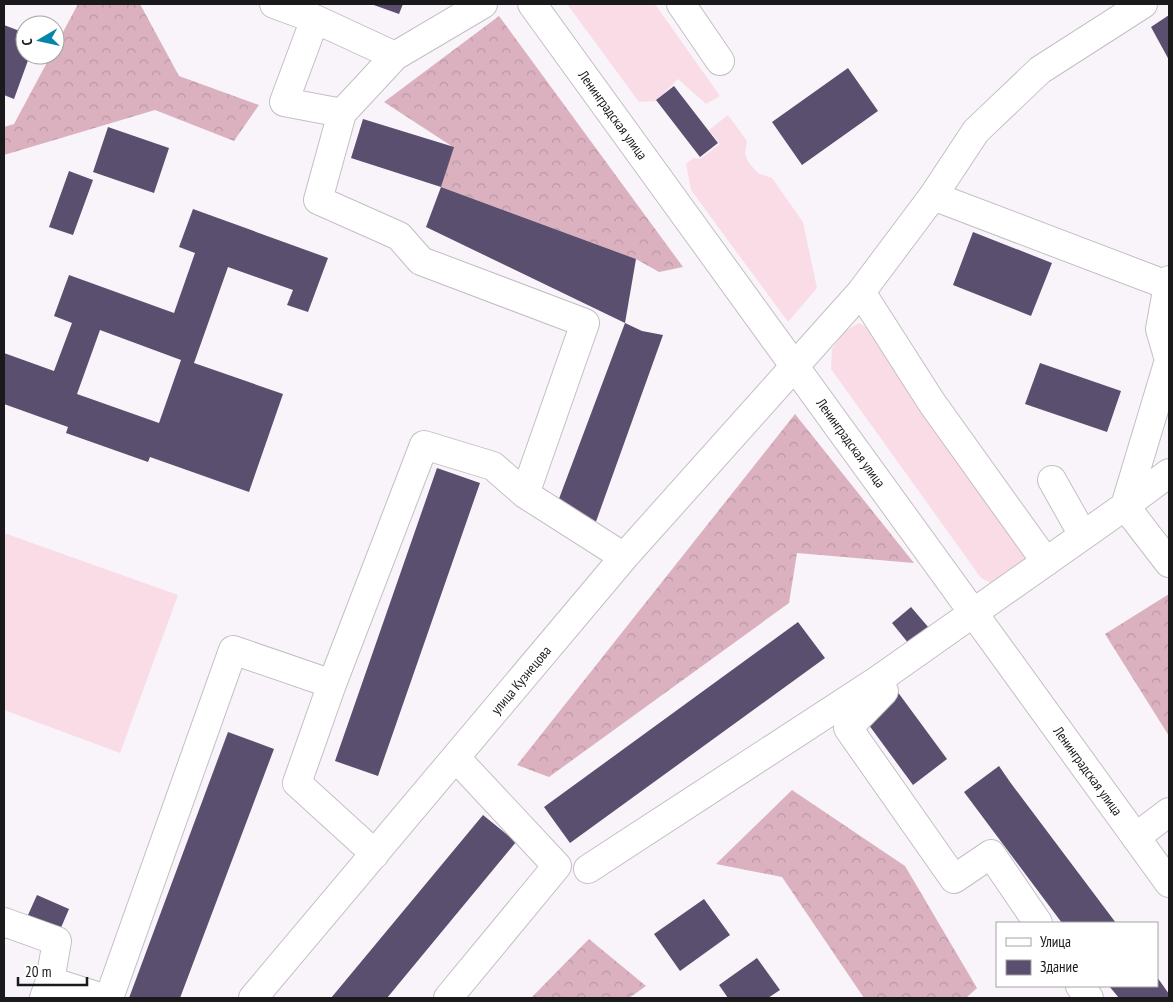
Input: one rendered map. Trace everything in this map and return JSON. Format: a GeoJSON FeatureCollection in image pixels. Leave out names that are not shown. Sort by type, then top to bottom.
{"type":"FeatureCollection","features":[{"type":"Feature","properties":{"kind":"main road"},"geometry":{"type":"LineString","coordinates":[[274,4],[315,19],[395,56]]}},
{"type":"Feature","properties":{"kind":"main road"},"geometry":{"type":"LineString","coordinates":[[483,4],[395,56],[342,114],[318,200],[399,236],[421,261],[585,323],[525,494]]}},
{"type":"Feature","properties":{"kind":"main road","name":"Ленинградская улица"},"geometry":{"type":"LineString","coordinates":[[532,4],[1169,883]]}},
{"type":"Feature","properties":{"kind":"main road"},"geometry":{"type":"LineString","coordinates":[[681,4],[720,61]]}},
{"type":"Feature","properties":{"kind":"main road","name":"улица Кузнецова"},"geometry":{"type":"LineString","coordinates":[[253,998],[624,558],[861,292],[934,196],[976,131],[1040,70],[1143,4]]}},
{"type":"Feature","properties":{"kind":"main road"},"geometry":{"type":"LineString","coordinates":[[315,19],[284,102],[342,114]]}},
{"type":"Feature","properties":{"kind":"main road"},"geometry":{"type":"LineString","coordinates":[[934,196],[1168,282],[1160,329],[1169,360],[1125,506]]}},
{"type":"Feature","properties":{"kind":"main road"},"geometry":{"type":"LineString","coordinates":[[861,292],[932,403],[1046,562]]}},
{"type":"Feature","properties":{"kind":"main road"},"geometry":{"type":"LineString","coordinates":[[375,854],[297,784],[332,684],[424,445],[493,466],[525,494],[624,558]]}},
{"type":"Feature","properties":{"kind":"main road"},"geometry":{"type":"LineString","coordinates":[[588,869],[878,680],[1169,473]]}},
{"type":"Feature","properties":{"kind":"main road"},"geometry":{"type":"LineString","coordinates":[[1052,480],[1083,536]]}},
{"type":"Feature","properties":{"kind":"main road"},"geometry":{"type":"LineString","coordinates":[[1125,506],[1169,564]]}},
{"type":"Feature","properties":{"kind":"main road"},"geometry":{"type":"LineString","coordinates":[[109,998],[233,650],[332,684]]}},
{"type":"Feature","properties":{"kind":"main road"},"geometry":{"type":"LineString","coordinates":[[878,680],[884,691],[848,728],[954,879],[991,854],[1037,922]]}},
{"type":"Feature","properties":{"kind":"main road"},"geometry":{"type":"LineString","coordinates":[[448,998],[558,866],[456,758]]}},
{"type":"Feature","properties":{"kind":"main road"},"geometry":{"type":"LineString","coordinates":[[1136,837],[1169,812]]}},
{"type":"Feature","properties":{"kind":"main road"},"geometry":{"type":"LineString","coordinates":[[4,922],[57,942],[47,990],[103,998]]}},
{"type":"Feature","properties":{"kind":"main road"},"geometry":{"type":"LineString","coordinates":[[1081,987],[1089,998]]}},
{"type":"Feature","properties":{"kind":"shaded area"},"geometry":{"type":"Polygon","coordinates":[[[567,4],[655,4],[720,96],[706,104],[678,79],[656,101],[639,102],[567,4]]]}},
{"type":"Feature","properties":{"kind":"shaded area"},"geometry":{"type":"Polygon","coordinates":[[[728,115],[747,141],[745,153],[748,162],[758,173],[772,178],[803,222],[817,288],[788,322],[691,190],[686,164],[693,158],[700,159],[720,144],[709,130],[728,115]]]}},
{"type":"Feature","properties":{"kind":"shaded area"},"geometry":{"type":"Polygon","coordinates":[[[859,323],[868,328],[1030,554],[1024,563],[993,584],[981,578],[831,369],[832,349],[846,330],[859,323]]]}},
{"type":"Feature","properties":{"kind":"shaded area"},"geometry":{"type":"Polygon","coordinates":[[[4,533],[178,595],[120,753],[4,710],[4,533]]]}},
{"type":"Feature","properties":{"kind":"green space"},"geometry":{"type":"Polygon","coordinates":[[[78,4],[140,4],[179,76],[259,105],[234,141],[155,110],[4,155],[4,127],[14,124],[46,65],[65,65],[65,28],[78,4]]]}},
{"type":"Feature","properties":{"kind":"green space"},"geometry":{"type":"Polygon","coordinates":[[[499,16],[683,267],[659,272],[636,259],[441,187],[453,147],[384,102],[499,16]]]}},
{"type":"Feature","properties":{"kind":"green space"},"geometry":{"type":"Polygon","coordinates":[[[795,414],[914,563],[797,553],[789,603],[549,777],[517,765],[795,414]]]}},
{"type":"Feature","properties":{"kind":"green space"},"geometry":{"type":"Polygon","coordinates":[[[1169,594],[1169,736],[1105,634],[1169,594]]]}},
{"type":"Feature","properties":{"kind":"green space"},"geometry":{"type":"Polygon","coordinates":[[[792,790],[905,866],[977,988],[966,998],[864,998],[782,877],[716,864],[792,790]]]}},
{"type":"Feature","properties":{"kind":"green space"},"geometry":{"type":"Polygon","coordinates":[[[589,939],[646,986],[629,998],[531,998],[589,939]]]}},
{"type":"Feature","properties":{"kind":"building"},"geometry":{"type":"Polygon","coordinates":[[[371,4],[403,4],[399,14],[371,4]]]}},
{"type":"Feature","properties":{"kind":"building"},"geometry":{"type":"Polygon","coordinates":[[[1169,15],[1169,60],[1151,27],[1169,15]]]}},
{"type":"Feature","properties":{"kind":"building"},"geometry":{"type":"Polygon","coordinates":[[[4,25],[15,29],[15,65],[26,65],[14,99],[4,95],[4,25]]]}},
{"type":"Feature","properties":{"kind":"building"},"geometry":{"type":"Polygon","coordinates":[[[848,68],[878,111],[802,165],[772,122],[848,68]]]}},
{"type":"Feature","properties":{"kind":"building"},"geometry":{"type":"Polygon","coordinates":[[[674,86],[718,143],[700,157],[656,100],[674,86]]]}},
{"type":"Feature","properties":{"kind":"building"},"geometry":{"type":"Polygon","coordinates":[[[363,119],[454,147],[441,187],[351,158],[363,119]]]}},
{"type":"Feature","properties":{"kind":"building"},"geometry":{"type":"Polygon","coordinates":[[[108,127],[169,148],[154,193],[93,172],[108,127]]]}},
{"type":"Feature","properties":{"kind":"building"},"geometry":{"type":"Polygon","coordinates":[[[69,171],[93,180],[73,235],[49,227],[69,171]]]}},
{"type":"Feature","properties":{"kind":"building"},"geometry":{"type":"Polygon","coordinates":[[[441,187],[636,259],[625,323],[426,227],[441,187]]]}},
{"type":"Feature","properties":{"kind":"building"},"geometry":{"type":"Polygon","coordinates":[[[193,209],[328,258],[308,312],[287,305],[293,290],[228,267],[194,363],[283,394],[249,492],[150,457],[148,462],[66,433],[68,427],[4,404],[4,353],[54,371],[72,323],[54,316],[69,275],[174,313],[195,253],[179,247],[193,209]],[[100,330],[77,394],[159,423],[181,360],[100,330]]]}},
{"type":"Feature","properties":{"kind":"building"},"geometry":{"type":"Polygon","coordinates":[[[973,232],[1052,263],[1031,316],[953,285],[973,232]]]}},
{"type":"Feature","properties":{"kind":"building"},"geometry":{"type":"Polygon","coordinates":[[[625,323],[642,331],[663,335],[593,530],[551,520],[625,323]]]}},
{"type":"Feature","properties":{"kind":"building"},"geometry":{"type":"Polygon","coordinates":[[[1040,363],[1121,391],[1107,432],[1025,404],[1040,363]]]}},
{"type":"Feature","properties":{"kind":"building"},"geometry":{"type":"Polygon","coordinates":[[[437,468],[480,483],[378,776],[335,761],[437,468]]]}},
{"type":"Feature","properties":{"kind":"building"},"geometry":{"type":"Polygon","coordinates":[[[911,607],[929,628],[909,644],[892,623],[911,607]]]}},
{"type":"Feature","properties":{"kind":"building"},"geometry":{"type":"Polygon","coordinates":[[[798,622],[825,658],[570,843],[544,807],[798,622]]]}},
{"type":"Feature","properties":{"kind":"building"},"geometry":{"type":"Polygon","coordinates":[[[897,691],[947,759],[913,785],[863,717],[897,691]]]}},
{"type":"Feature","properties":{"kind":"building"},"geometry":{"type":"Polygon","coordinates":[[[228,732],[274,749],[180,998],[129,998],[228,732]]]}},
{"type":"Feature","properties":{"kind":"building"},"geometry":{"type":"Polygon","coordinates":[[[999,766],[1115,922],[1061,922],[964,792],[999,766]]]}},
{"type":"Feature","properties":{"kind":"building"},"geometry":{"type":"Polygon","coordinates":[[[483,815],[516,842],[387,998],[331,998],[483,815]]]}},
{"type":"Feature","properties":{"kind":"building"},"geometry":{"type":"Polygon","coordinates":[[[37,895],[69,909],[60,930],[28,915],[37,895]]]}},
{"type":"Feature","properties":{"kind":"building"},"geometry":{"type":"Polygon","coordinates":[[[704,899],[730,935],[680,971],[654,934],[704,899]]]}},
{"type":"Feature","properties":{"kind":"building"},"geometry":{"type":"Polygon","coordinates":[[[757,958],[780,990],[768,998],[728,998],[719,985],[757,958]]]}},
{"type":"Feature","properties":{"kind":"building"},"geometry":{"type":"Polygon","coordinates":[[[1158,978],[1169,994],[1169,998],[1119,998],[1110,987],[1158,987],[1158,978]]]}}]}
